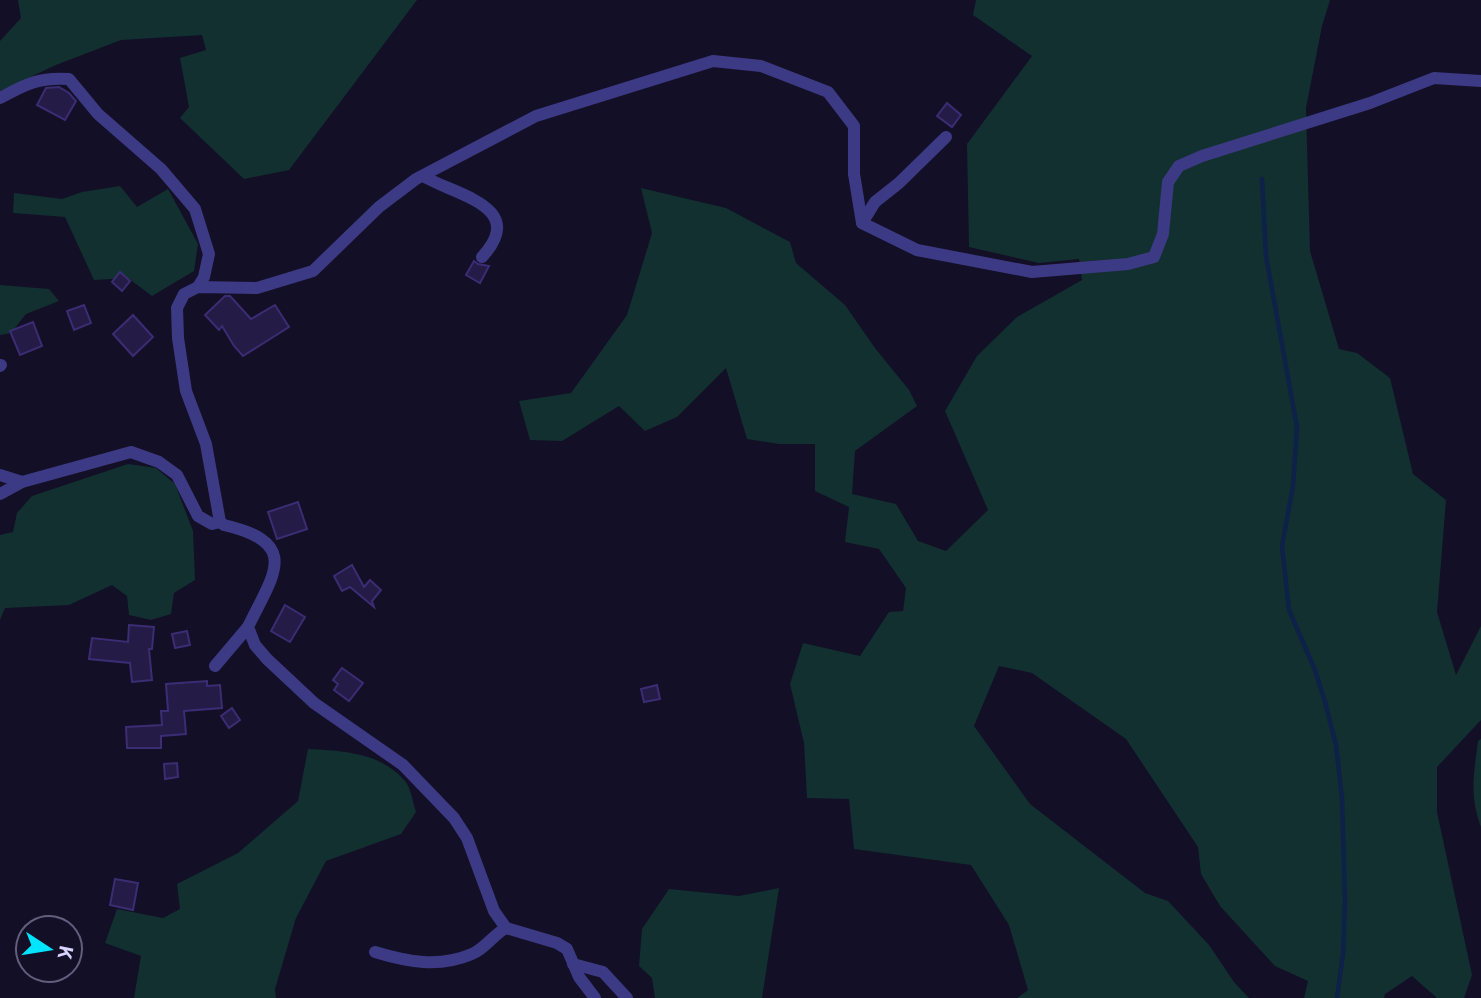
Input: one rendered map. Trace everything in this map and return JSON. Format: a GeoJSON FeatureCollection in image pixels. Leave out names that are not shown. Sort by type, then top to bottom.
{"type":"FeatureCollection","features":[{"type":"Feature","properties":{"kind":"street"},"geometry":{"type":"LineString","coordinates":[[198,287],[257,288],[313,271],[379,207],[423,176],[536,116],[713,61],[761,66],[828,92],[854,126],[854,174],[862,223]]}},
{"type":"Feature","properties":{"kind":"street"},"geometry":{"type":"LineString","coordinates":[[0,98],[26,84],[48,77],[69,79],[98,114],[161,170],[195,209],[209,254],[204,277],[198,287],[184,295],[177,308],[178,338],[186,391],[206,444],[220,522],[254,532],[266,542],[274,555],[276,570],[248,627],[215,666]]}},
{"type":"Feature","properties":{"kind":"street"},"geometry":{"type":"LineString","coordinates":[[862,223],[916,250],[1031,272],[1128,264],[1154,257],[1163,234],[1168,182],[1179,166],[1202,156],[1370,103],[1434,78],[1481,81]]}},
{"type":"Feature","properties":{"kind":"street"},"geometry":{"type":"LineString","coordinates":[[862,223],[875,202],[899,183],[946,137]]}},
{"type":"Feature","properties":{"kind":"street"},"geometry":{"type":"LineString","coordinates":[[423,176],[439,186],[462,192],[494,214],[497,228],[490,249],[482,257]]}},
{"type":"Feature","properties":{"kind":"street"},"geometry":{"type":"LineString","coordinates":[[0,494],[22,482],[131,452],[159,462],[177,475],[198,516],[212,524],[220,522]]}},
{"type":"Feature","properties":{"kind":"street"},"geometry":{"type":"LineString","coordinates":[[0,475],[22,482]]}},
{"type":"Feature","properties":{"kind":"street"},"geometry":{"type":"LineString","coordinates":[[248,627],[255,645],[295,686],[314,703],[403,765],[454,818],[467,838],[494,911],[506,928],[557,943],[567,949],[579,977],[596,998]]}},
{"type":"Feature","properties":{"kind":"street"},"geometry":{"type":"LineString","coordinates":[[375,953],[426,964],[473,954],[506,928]]}},
{"type":"Feature","properties":{"kind":"street"},"geometry":{"type":"LineString","coordinates":[[573,964],[603,972],[627,998]]}},
{"type":"Feature","properties":{"kind":"green space"},"geometry":{"type":"Polygon","coordinates":[[[18,0],[417,0],[289,170],[244,179],[180,118],[189,107],[180,58],[206,50],[202,35],[121,40],[56,65],[0,91],[0,41],[21,18],[18,0]]]}},
{"type":"Feature","properties":{"kind":"green space"},"geometry":{"type":"Polygon","coordinates":[[[976,0],[1330,0],[1322,26],[1306,108],[1310,251],[1339,349],[1357,353],[1390,378],[1413,474],[1446,500],[1437,612],[1456,675],[1481,626],[1481,720],[1437,767],[1437,812],[1472,975],[1464,998],[1437,998],[1412,976],[1385,994],[1384,998],[1304,998],[1308,981],[1275,966],[1220,906],[1201,874],[1198,847],[1126,739],[1032,673],[999,666],[974,726],[1030,804],[1145,893],[1168,901],[1209,945],[1234,982],[1249,998],[1017,998],[1028,990],[1009,925],[971,865],[854,849],[849,799],[807,798],[804,743],[790,684],[803,643],[860,656],[889,612],[903,611],[906,588],[879,549],[845,542],[849,507],[815,491],[815,444],[779,444],[747,439],[726,368],[677,417],[645,431],[619,406],[562,441],[530,440],[519,401],[571,393],[627,315],[652,233],[641,188],[726,208],[790,242],[796,263],[845,305],[909,390],[917,406],[855,451],[852,494],[896,504],[918,541],[946,551],[988,510],[945,411],[977,356],[1017,317],[1082,280],[1079,259],[1039,263],[969,247],[967,144],[1032,56],[973,15],[976,0]]]}},
{"type":"Feature","properties":{"kind":"green space"},"geometry":{"type":"Polygon","coordinates":[[[120,186],[137,207],[168,189],[198,244],[194,271],[152,296],[128,278],[94,280],[65,217],[13,213],[14,193],[62,199],[82,192],[120,186]]]}},
{"type":"Feature","properties":{"kind":"green space"},"geometry":{"type":"Polygon","coordinates":[[[0,285],[49,289],[59,301],[26,314],[11,333],[0,335],[0,285]]]}},
{"type":"Feature","properties":{"kind":"green space"},"geometry":{"type":"Polygon","coordinates":[[[128,464],[156,468],[175,484],[193,531],[195,580],[174,593],[171,614],[151,620],[129,615],[127,596],[112,585],[69,605],[5,608],[0,620],[0,535],[13,532],[17,513],[32,496],[128,464]]]}},
{"type":"Feature","properties":{"kind":"green space"},"geometry":{"type":"Polygon","coordinates":[[[1481,739],[1481,827],[1475,804],[1474,784],[1478,741],[1481,739]]]}},
{"type":"Feature","properties":{"kind":"green space"},"geometry":{"type":"Polygon","coordinates":[[[308,749],[360,755],[384,764],[407,784],[416,812],[401,834],[326,861],[296,918],[275,989],[276,998],[134,998],[141,956],[105,943],[117,909],[163,918],[180,909],[177,884],[238,853],[298,801],[308,749]]]}},
{"type":"Feature","properties":{"kind":"green space"},"geometry":{"type":"Polygon","coordinates":[[[779,888],[762,998],[655,998],[652,978],[639,966],[642,929],[669,889],[739,896],[779,888]]]}},
{"type":"Feature","properties":{"kind":"building"},"geometry":{"type":"Polygon","coordinates":[[[59,87],[76,101],[65,120],[37,105],[46,88],[59,87]]]}},
{"type":"Feature","properties":{"kind":"building"},"geometry":{"type":"Polygon","coordinates":[[[947,103],[961,115],[952,127],[937,116],[947,103]]]}},
{"type":"Feature","properties":{"kind":"building"},"geometry":{"type":"Polygon","coordinates":[[[474,261],[489,266],[480,283],[466,275],[474,261]]]}},
{"type":"Feature","properties":{"kind":"building"},"geometry":{"type":"Polygon","coordinates":[[[120,272],[130,281],[122,291],[112,282],[120,272]]]}},
{"type":"Feature","properties":{"kind":"building"},"geometry":{"type":"Polygon","coordinates":[[[225,296],[230,296],[251,319],[275,305],[289,327],[243,356],[222,326],[219,330],[205,315],[225,296]]]}},
{"type":"Feature","properties":{"kind":"building"},"geometry":{"type":"Polygon","coordinates":[[[84,305],[91,323],[74,330],[67,311],[84,305]]]}},
{"type":"Feature","properties":{"kind":"building"},"geometry":{"type":"Polygon","coordinates":[[[133,315],[153,337],[133,356],[113,334],[133,315]]]}},
{"type":"Feature","properties":{"kind":"building"},"geometry":{"type":"Polygon","coordinates":[[[33,322],[42,346],[20,355],[10,331],[33,322]]]}},
{"type":"Feature","properties":{"kind":"building"},"geometry":{"type":"Polygon","coordinates":[[[298,502],[307,529],[277,539],[268,512],[298,502]]]}},
{"type":"Feature","properties":{"kind":"building"},"geometry":{"type":"Polygon","coordinates":[[[352,565],[364,587],[370,580],[381,590],[372,601],[374,607],[350,587],[342,591],[334,576],[352,565]]]}},
{"type":"Feature","properties":{"kind":"building"},"geometry":{"type":"Polygon","coordinates":[[[285,605],[305,617],[290,642],[271,631],[285,605]]]}},
{"type":"Feature","properties":{"kind":"building"},"geometry":{"type":"Polygon","coordinates":[[[129,625],[154,627],[152,649],[149,649],[152,680],[132,682],[130,663],[89,659],[92,638],[128,642],[129,625]]]}},
{"type":"Feature","properties":{"kind":"building"},"geometry":{"type":"Polygon","coordinates":[[[187,631],[190,645],[175,648],[172,634],[187,631]]]}},
{"type":"Feature","properties":{"kind":"building"},"geometry":{"type":"Polygon","coordinates":[[[342,668],[363,683],[349,701],[334,690],[338,684],[333,680],[342,668]]]}},
{"type":"Feature","properties":{"kind":"building"},"geometry":{"type":"Polygon","coordinates":[[[207,681],[207,686],[220,685],[222,708],[184,711],[186,734],[161,736],[161,748],[127,748],[126,727],[162,725],[161,711],[168,711],[166,684],[207,681]]]}},
{"type":"Feature","properties":{"kind":"building"},"geometry":{"type":"Polygon","coordinates":[[[657,685],[660,699],[644,702],[641,689],[657,685]]]}},
{"type":"Feature","properties":{"kind":"building"},"geometry":{"type":"Polygon","coordinates":[[[232,708],[240,720],[229,728],[221,716],[232,708]]]}},
{"type":"Feature","properties":{"kind":"building"},"geometry":{"type":"Polygon","coordinates":[[[177,763],[178,777],[165,779],[164,764],[177,763]]]}},
{"type":"Feature","properties":{"kind":"building"},"geometry":{"type":"Polygon","coordinates":[[[115,879],[138,883],[133,910],[110,905],[115,879]]]}},
{"type":"Feature","properties":{"kind":"waterway"},"geometry":{"type":"LineString","coordinates":[[1262,179],[1266,256],[1297,427],[1293,486],[1282,546],[1289,610],[1315,670],[1325,702],[1336,745],[1342,798],[1345,902],[1343,954],[1337,998]]}}]}
